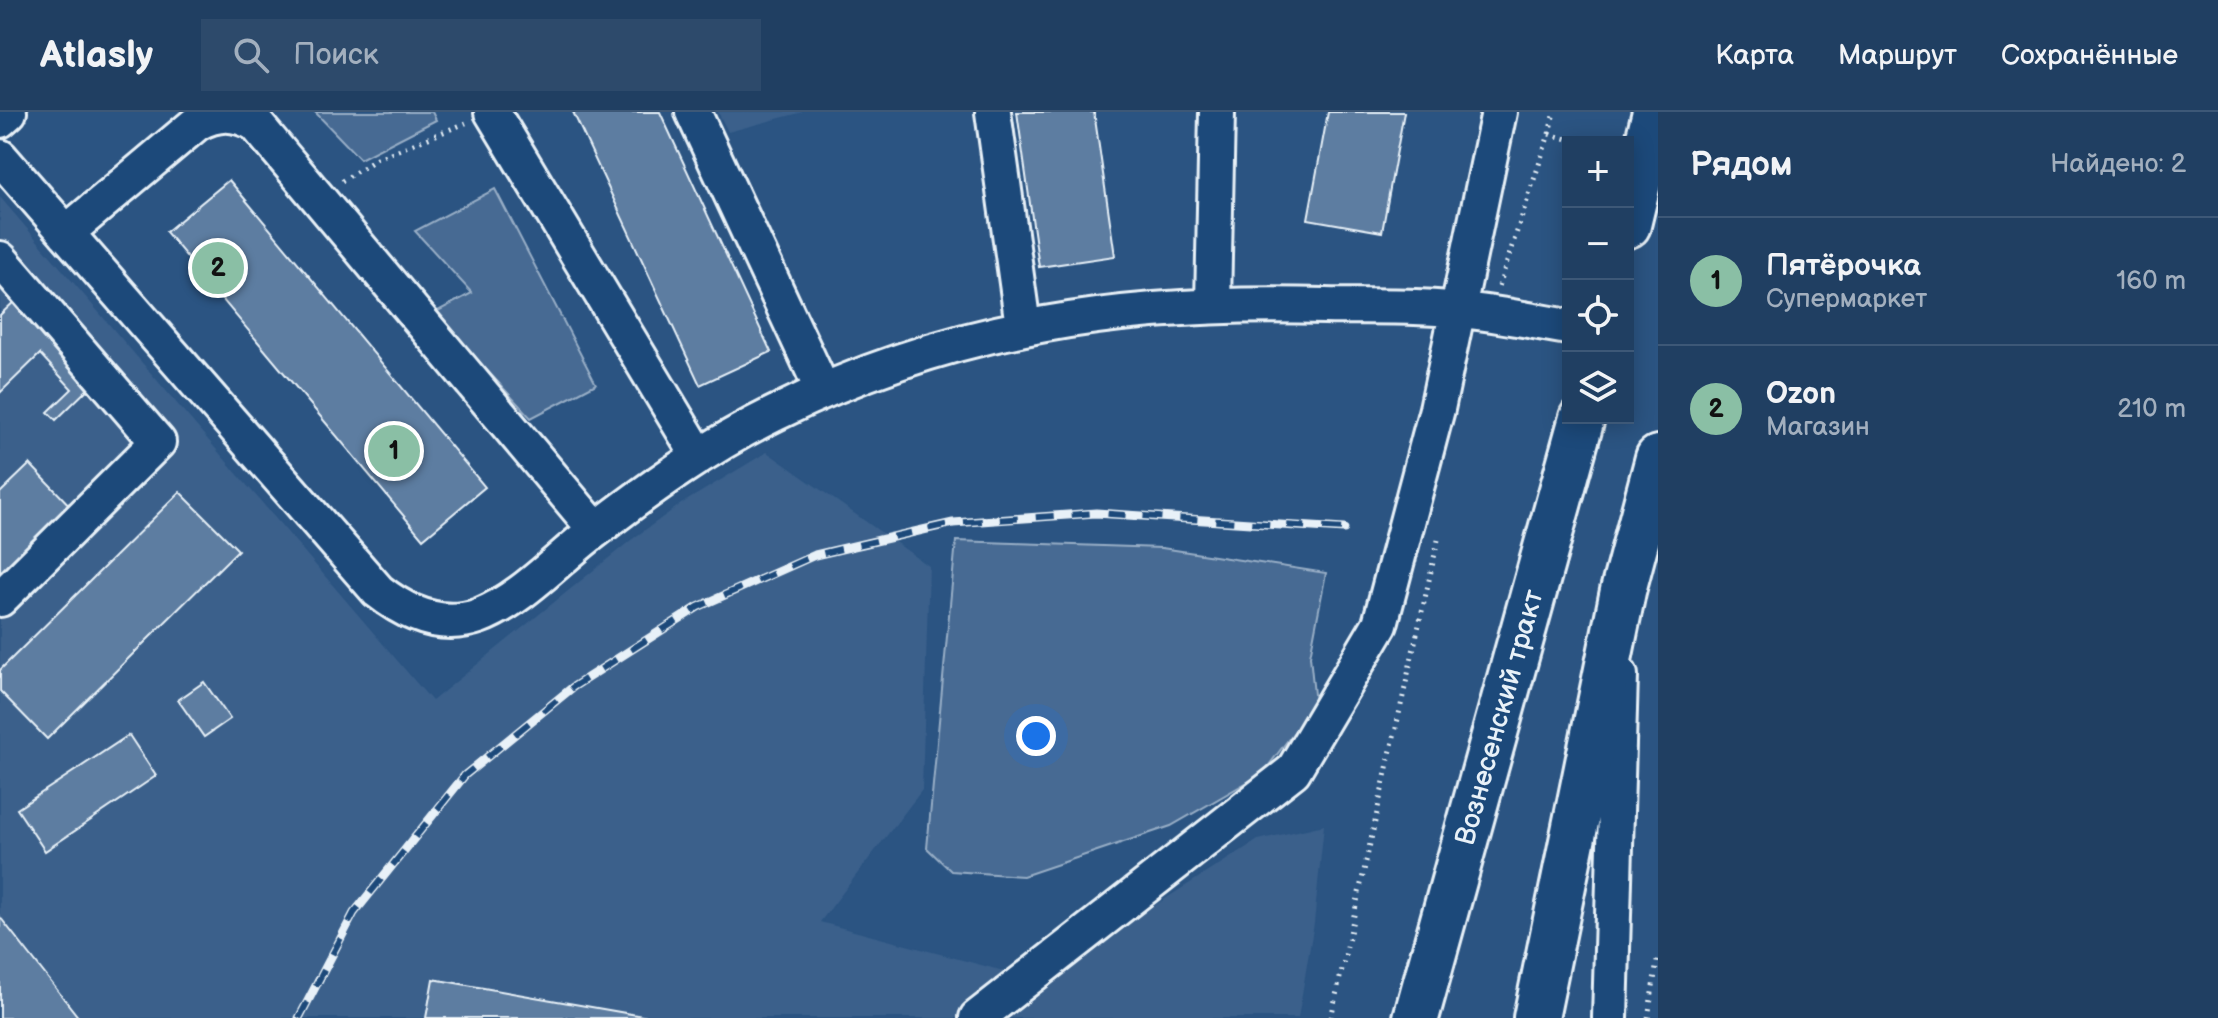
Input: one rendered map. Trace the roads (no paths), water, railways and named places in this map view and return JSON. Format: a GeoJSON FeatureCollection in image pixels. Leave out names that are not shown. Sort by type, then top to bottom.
{"type":"FeatureCollection","features":[{"type":"Feature","properties":{"kind":"main road"},"geometry":{"type":"LineString","coordinates":[[1632,208],[1655,112]]}},
{"type":"Feature","properties":{"kind":"main road","name":"Вознесенский тракт"},"geometry":{"type":"LineString","coordinates":[[1416,1018],[1580,424]]}},
{"type":"Feature","properties":{"kind":"main road"},"geometry":{"type":"LineString","coordinates":[[1536,1018],[1623,591],[1658,458]]}},
{"type":"Feature","properties":{"kind":"street"},"geometry":{"type":"LineString","coordinates":[[0,120],[9,112]]}},
{"type":"Feature","properties":{"kind":"street"},"geometry":{"type":"LineString","coordinates":[[492,112],[699,456]]}},
{"type":"Feature","properties":{"kind":"street"},"geometry":{"type":"LineString","coordinates":[[693,112],[823,391]]}},
{"type":"Feature","properties":{"kind":"street"},"geometry":{"type":"LineString","coordinates":[[993,112],[1023,326]]}},
{"type":"Feature","properties":{"kind":"street"},"geometry":{"type":"LineString","coordinates":[[1213,304],[1217,112]]}},
{"type":"Feature","properties":{"kind":"street"},"geometry":{"type":"LineString","coordinates":[[977,1018],[1293,771],[1380,624],[1437,409],[1474,311],[1499,112]]}},
{"type":"Feature","properties":{"kind":"street"},"geometry":{"type":"LineString","coordinates":[[66,233],[197,123],[214,114],[242,115],[256,124],[596,530]]}},
{"type":"Feature","properties":{"kind":"street"},"geometry":{"type":"LineString","coordinates":[[0,157],[378,591],[398,607],[427,618],[454,621],[479,616],[507,600],[596,530],[699,456],[823,391],[878,369],[1023,326],[1123,310],[1213,304],[1474,311],[1562,326]]}},
{"type":"Feature","properties":{"kind":"street"},"geometry":{"type":"LineString","coordinates":[[0,259],[158,442],[0,599]]}},
{"type":"Feature","properties":{"kind":"street"},"geometry":{"type":"LineString","coordinates":[[1610,1018],[1623,591]]}},
{"type":"Feature","properties":{"kind":"railway"},"geometry":{"type":"LineString","coordinates":[[299,1018],[354,913],[465,775],[573,687],[698,607],[815,555],[953,523],[1096,513],[1344,529]]}},
{"type":"Feature","properties":{"kind":"place","name":"Ozon"},"geometry":{"type":"Point","coordinates":[218,268]}},
{"type":"Feature","properties":{"kind":"place","name":"Пятёрочка"},"geometry":{"type":"Point","coordinates":[394,451]}}]}
